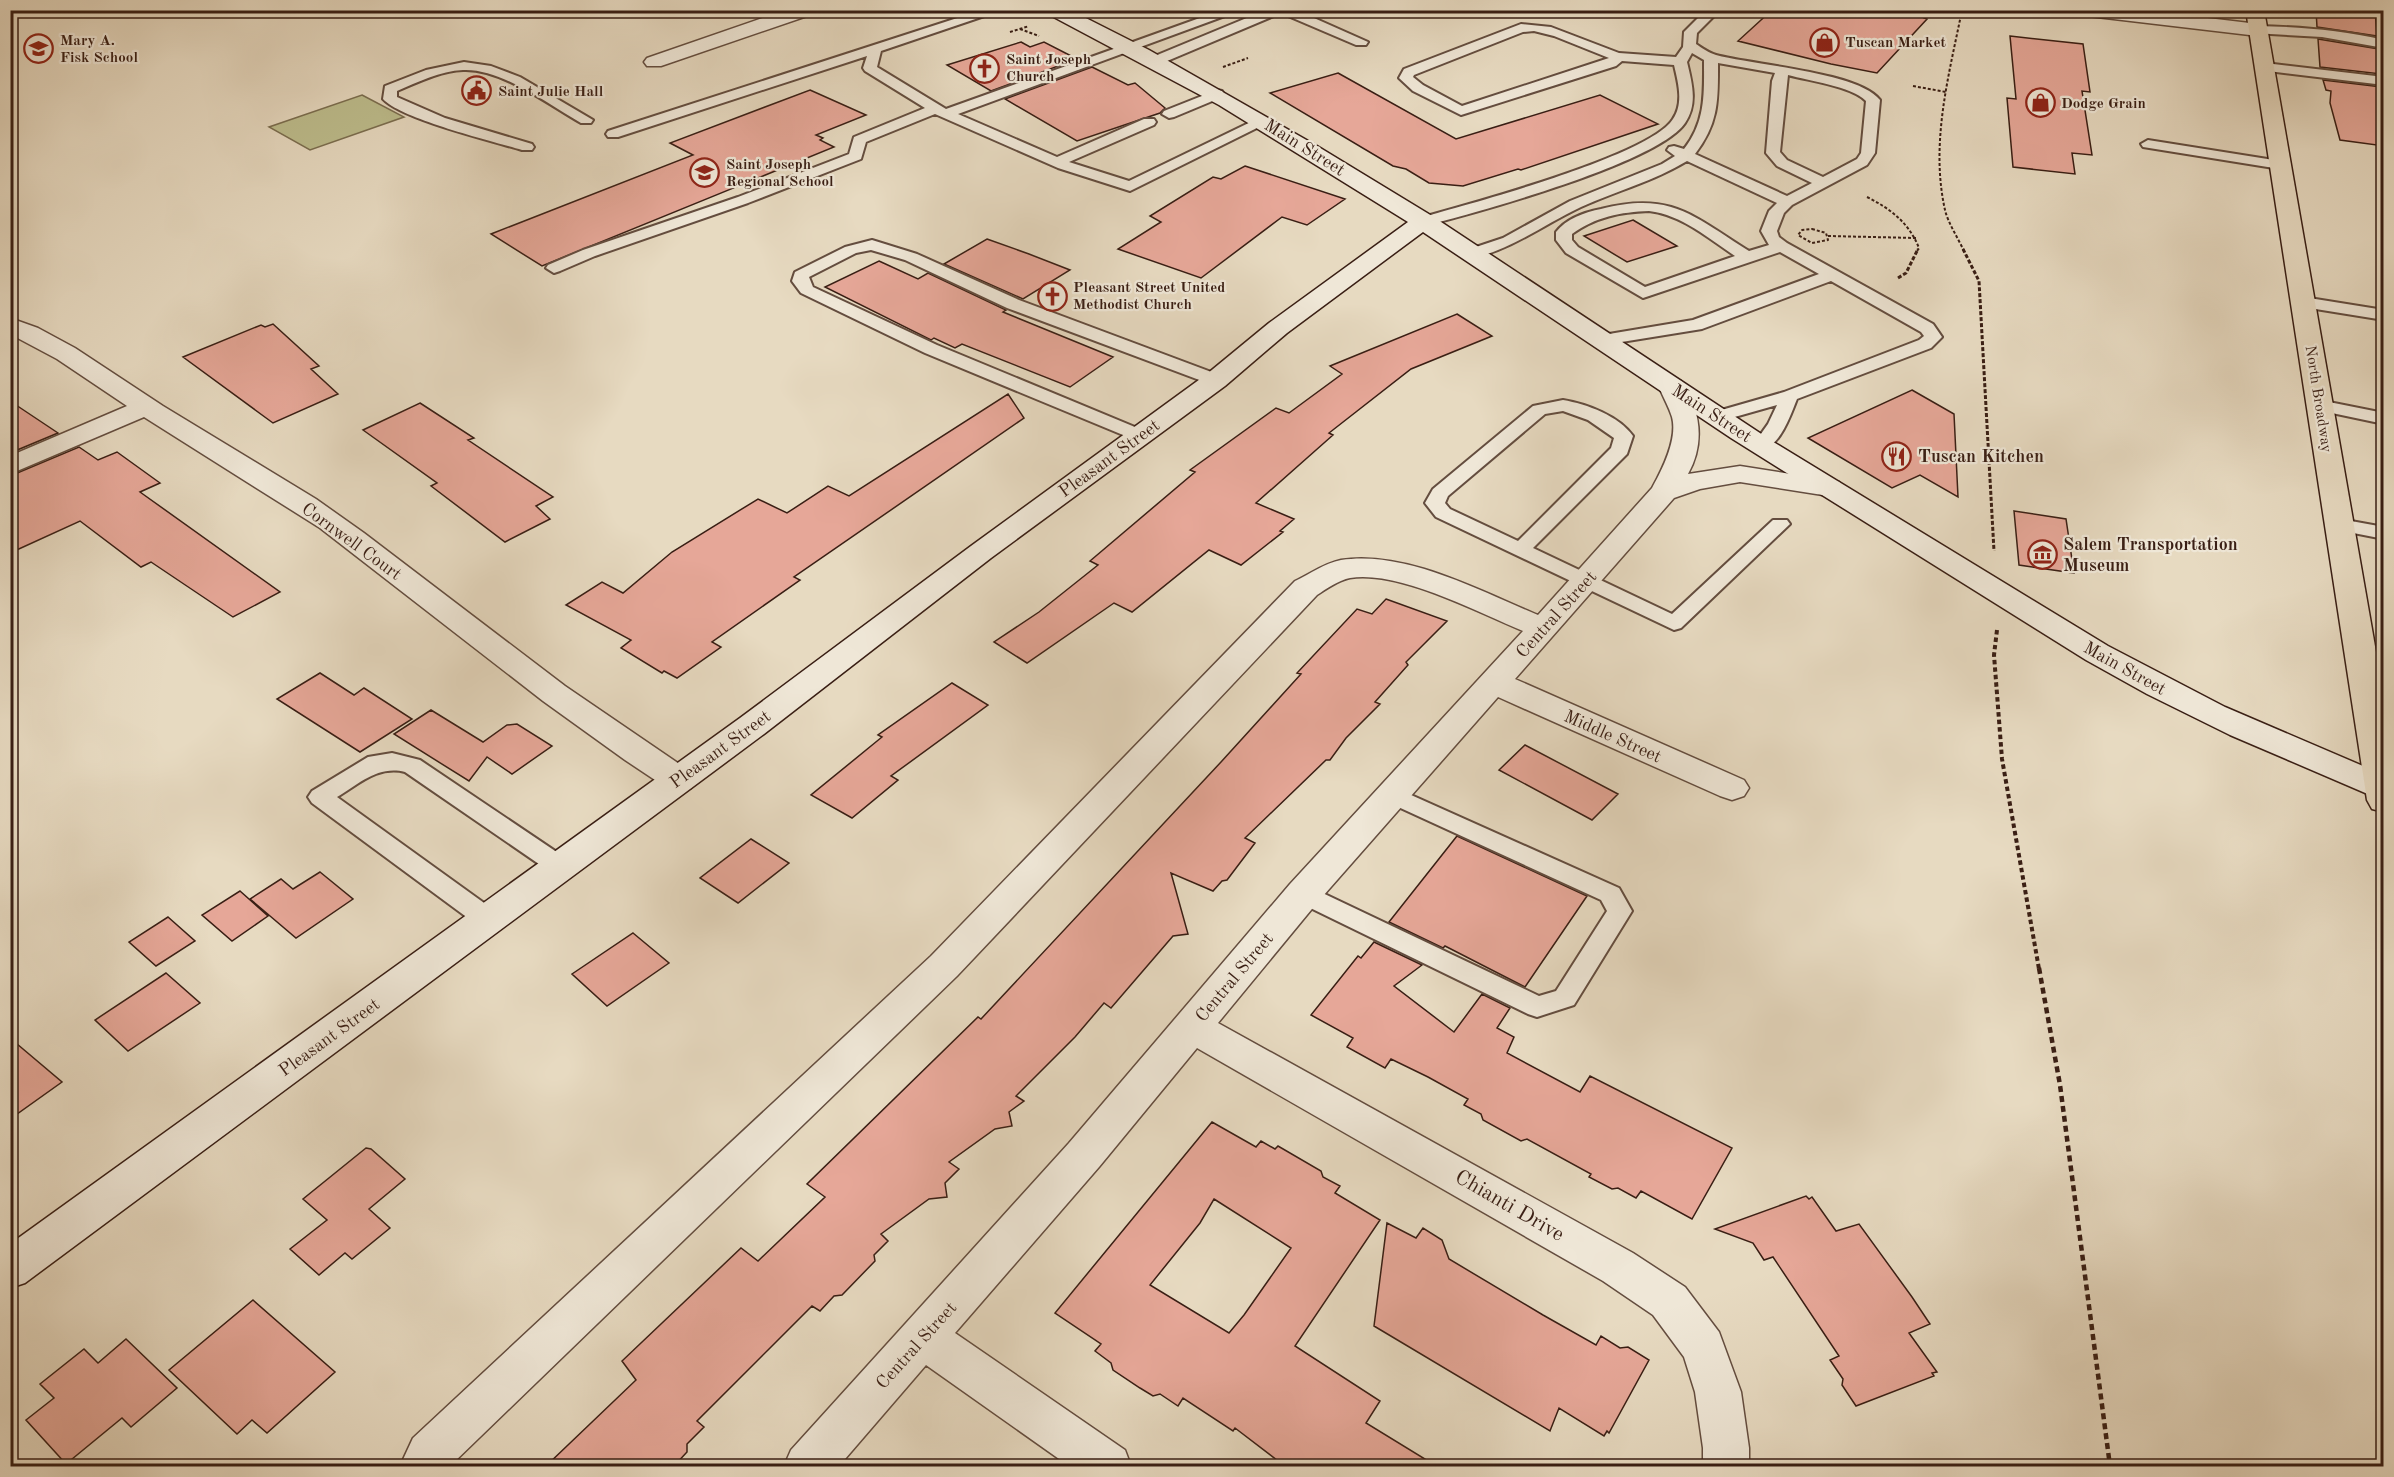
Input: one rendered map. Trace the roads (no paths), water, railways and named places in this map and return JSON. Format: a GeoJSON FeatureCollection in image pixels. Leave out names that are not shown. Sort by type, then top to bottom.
{"type":"FeatureCollection","features":[{"type":"Feature","properties":{"kind":"main road","name":"North Broadway"},"geometry":{"type":"LineString","coordinates":[[2257,20],[2295,268],[2303,302],[2383,792]]}},
{"type":"Feature","properties":{"kind":"street"},"geometry":{"type":"LineString","coordinates":[[654,62],[806,10]]}},
{"type":"Feature","properties":{"kind":"street"},"geometry":{"type":"LineString","coordinates":[[2088,10],[2257,20]]}},
{"type":"Feature","properties":{"kind":"street","name":"Main Street"},"geometry":{"type":"LineString","coordinates":[[1064,12],[1264,121],[1473,253],[1717,417],[2092,651],[2159,687],[2383,792]]}},
{"type":"Feature","properties":{"kind":"street","name":"Pleasant Street"},"geometry":{"type":"LineString","coordinates":[[10,1269],[679,780],[1216,380],[1278,328],[1424,221]]}},
{"type":"Feature","properties":{"kind":"street","name":"Cornwell Court"},"geometry":{"type":"LineString","coordinates":[[10,325],[26,331],[70,357],[146,407],[299,501],[352,538],[546,689],[679,780]]}},
{"type":"Feature","properties":{"kind":"street","name":"Central Street"},"geometry":{"type":"LineString","coordinates":[[808,1467],[1084,1155],[1303,894],[1664,492],[1678,467],[1684,444],[1686,419],[1672,387]]}},
{"type":"Feature","properties":{"kind":"street"},"geometry":{"type":"LineString","coordinates":[[10,466],[146,407]]}},
{"type":"Feature","properties":{"kind":"street","name":"Central Street"},"geometry":{"type":"LineString","coordinates":[[1664,492],[1695,481],[1740,474],[1829,488]]}},
{"type":"Feature","properties":{"kind":"street"},"geometry":{"type":"LineString","coordinates":[[423,1467],[430,1454],[944,966],[1306,588],[1342,569],[1375,568],[1412,575],[1543,628]]}},
{"type":"Feature","properties":{"kind":"street","name":"Middle Street"},"geometry":{"type":"LineString","coordinates":[[1494,682],[1732,788]]}},
{"type":"Feature","properties":{"kind":"street","name":"Chianti Drive"},"geometry":{"type":"LineString","coordinates":[[1192,1027],[1618,1267],[1669,1301],[1703,1347],[1714,1381],[1726,1448],[1725,1467]]}},
{"type":"Feature","properties":{"kind":"street"},"geometry":{"type":"LineString","coordinates":[[923,1337],[1108,1467]]}},
{"type":"Feature","properties":{"kind":"lane"},"geometry":{"type":"LineString","coordinates":[[613,134],[996,10]]}},
{"type":"Feature","properties":{"kind":"lane"},"geometry":{"type":"LineString","coordinates":[[554,268],[589,253],[743,200],[856,156],[859,140],[1131,48],[1235,10]]}},
{"type":"Feature","properties":{"kind":"lane"},"geometry":{"type":"LineString","coordinates":[[1155,61],[1278,10]]}},
{"type":"Feature","properties":{"kind":"lane"},"geometry":{"type":"LineString","coordinates":[[1284,10],[1361,42]]}},
{"type":"Feature","properties":{"kind":"lane"},"geometry":{"type":"LineString","coordinates":[[1424,221],[1495,202],[1561,180],[1651,142],[1678,123],[1688,93],[1680,62],[1689,46],[1691,32],[1714,10]]}},
{"type":"Feature","properties":{"kind":"lane"},"geometry":{"type":"LineString","coordinates":[[2257,20],[2290,30],[2384,44]]}},
{"type":"Feature","properties":{"kind":"lane"},"geometry":{"type":"LineString","coordinates":[[1618,57],[1611,63],[1461,111],[1418,88],[1406,78],[1409,72],[1521,28],[1534,27],[1618,57],[1680,62]]}},
{"type":"Feature","properties":{"kind":"lane"},"geometry":{"type":"LineString","coordinates":[[1689,46],[1712,58],[1783,70],[1847,86],[1865,92],[1873,100],[1868,153],[1862,162],[1787,202],[1778,211],[1769,231],[1772,238],[1781,246],[1927,328],[1933,337],[1925,344],[1790,396],[1717,417]]}},
{"type":"Feature","properties":{"kind":"lane"},"geometry":{"type":"LineString","coordinates":[[875,50],[870,68],[940,111],[1057,162],[1130,186],[1264,121]]}},
{"type":"Feature","properties":{"kind":"lane"},"geometry":{"type":"LineString","coordinates":[[1473,253],[1509,241],[1575,204],[1667,167],[1687,155],[1698,141],[1711,108],[1712,58]]}},
{"type":"Feature","properties":{"kind":"lane"},"geometry":{"type":"LineString","coordinates":[[527,147],[435,121],[410,111],[390,99],[390,89],[453,67],[474,66],[501,74],[586,120]]}},
{"type":"Feature","properties":{"kind":"lane"},"geometry":{"type":"LineString","coordinates":[[2265,67],[2384,81]]}},
{"type":"Feature","properties":{"kind":"lane"},"geometry":{"type":"LineString","coordinates":[[1783,70],[1779,81],[1773,153],[1782,163],[1824,183]]}},
{"type":"Feature","properties":{"kind":"lane"},"geometry":{"type":"LineString","coordinates":[[1169,114],[1217,94]]}},
{"type":"Feature","properties":{"kind":"lane"},"geometry":{"type":"LineString","coordinates":[[1057,162],[1149,122]]}},
{"type":"Feature","properties":{"kind":"lane"},"geometry":{"type":"LineString","coordinates":[[1651,142],[1687,155],[1787,202]]}},
{"type":"Feature","properties":{"kind":"lane"},"geometry":{"type":"LineString","coordinates":[[2148,144],[2280,165]]}},
{"type":"Feature","properties":{"kind":"lane"},"geometry":{"type":"LineString","coordinates":[[1747,257],[1673,211],[1655,207],[1614,210],[1592,216],[1572,224],[1564,232],[1564,240],[1572,250],[1643,293],[1781,246]]}},
{"type":"Feature","properties":{"kind":"lane"},"geometry":{"type":"LineString","coordinates":[[1140,436],[921,344],[807,290],[800,281],[801,275],[851,250],[872,245],[880,247],[910,257],[1013,304],[1216,380]]}},
{"type":"Feature","properties":{"kind":"lane"},"geometry":{"type":"LineString","coordinates":[[1603,340],[1696,325],[1831,275]]}},
{"type":"Feature","properties":{"kind":"lane"},"geometry":{"type":"LineString","coordinates":[[2303,302],[2384,315]]}},
{"type":"Feature","properties":{"kind":"lane"},"geometry":{"type":"LineString","coordinates":[[1762,445],[1777,425],[1790,396]]}},
{"type":"Feature","properties":{"kind":"lane"},"geometry":{"type":"LineString","coordinates":[[1521,549],[1620,450],[1624,436],[1587,410],[1569,405],[1551,405],[1539,410],[1440,493],[1435,503],[1443,513],[1674,623],[1780,524]]}},
{"type":"Feature","properties":{"kind":"lane"},"geometry":{"type":"LineString","coordinates":[[2319,405],[2384,419]]}},
{"type":"Feature","properties":{"kind":"lane"},"geometry":{"type":"LineString","coordinates":[[2340,525],[2384,533]]}},
{"type":"Feature","properties":{"kind":"lane"},"geometry":{"type":"LineString","coordinates":[[489,920],[320,797],[376,764],[392,761],[412,766],[561,867]]}},
{"type":"Feature","properties":{"kind":"lane"},"geometry":{"type":"LineString","coordinates":[[1303,894],[1537,1007],[1565,998],[1620,911],[1610,894],[1391,794]]}},
{"type":"Feature","properties":{"kind":"place","name":"Tuscan Market"},"geometry":{"type":"Point","coordinates":[1824,42]}},
{"type":"Feature","properties":{"kind":"place","name":"Mary A. Fisk School"},"geometry":{"type":"Point","coordinates":[39,49]}},
{"type":"Feature","properties":{"kind":"place","name":"Saint Joseph Church"},"geometry":{"type":"Point","coordinates":[985,68]}},
{"type":"Feature","properties":{"kind":"place","name":"Saint Julie Hall"},"geometry":{"type":"Point","coordinates":[477,91]}},
{"type":"Feature","properties":{"kind":"place","name":"Dodge Grain"},"geometry":{"type":"Point","coordinates":[2040,103]}},
{"type":"Feature","properties":{"kind":"place","name":"Saint Joseph Regional School"},"geometry":{"type":"Point","coordinates":[705,173]}},
{"type":"Feature","properties":{"kind":"place","name":"Pleasant Street United Methodist Church"},"geometry":{"type":"Point","coordinates":[1052,296]}},
{"type":"Feature","properties":{"kind":"place","name":"Tuscan Kitchen"},"geometry":{"type":"Point","coordinates":[1897,456]}},
{"type":"Feature","properties":{"kind":"place","name":"Salem Transportation Museum"},"geometry":{"type":"Point","coordinates":[2042,554]}}]}
